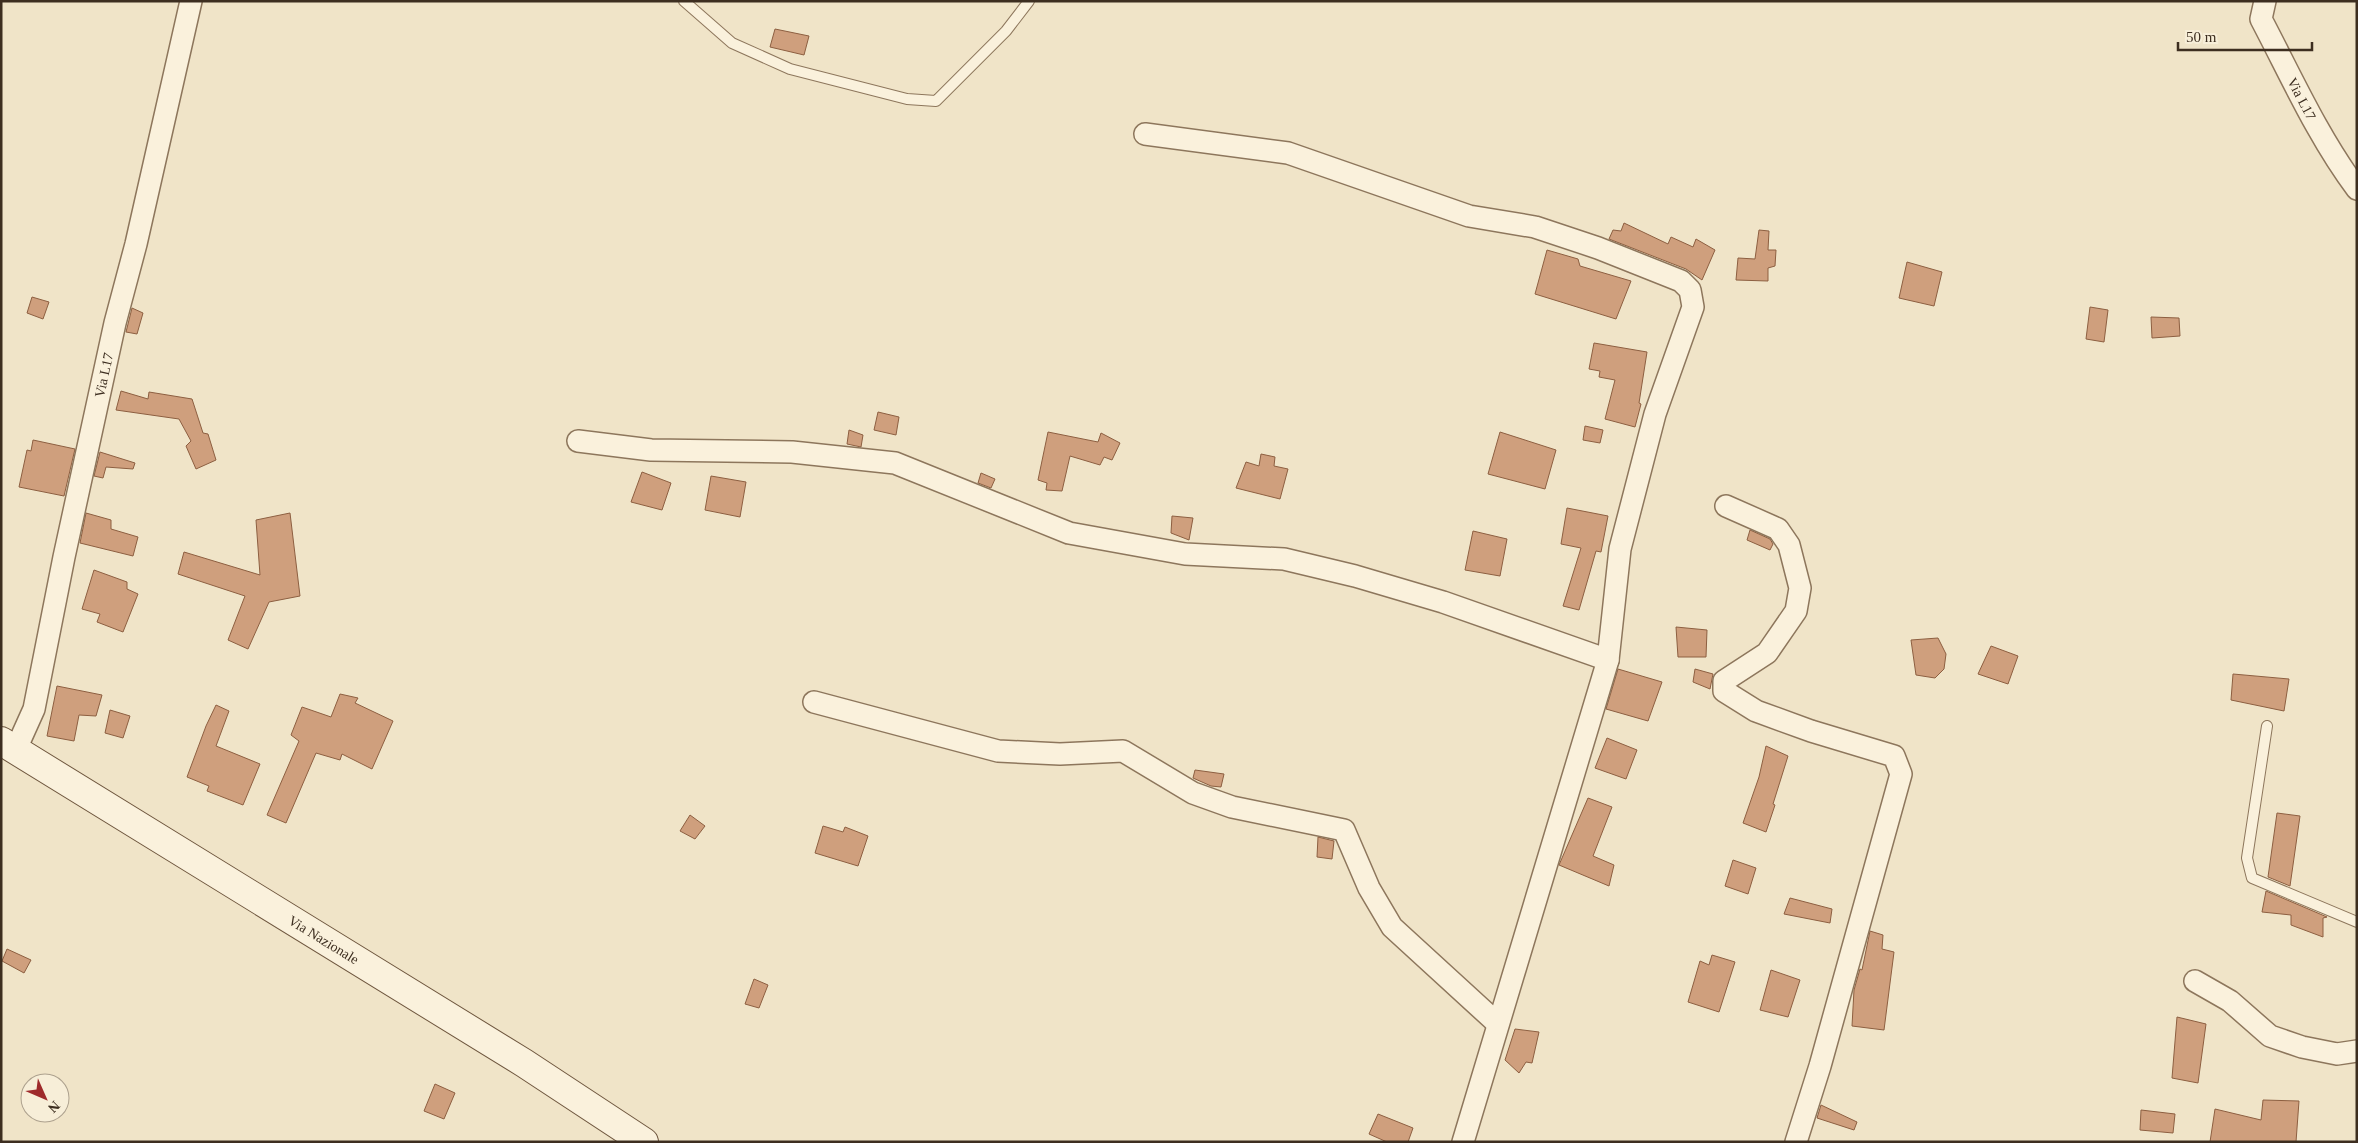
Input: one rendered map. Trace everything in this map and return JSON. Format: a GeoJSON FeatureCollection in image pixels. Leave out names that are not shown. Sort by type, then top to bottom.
{"type":"FeatureCollection","features":[{"type":"Feature","properties":{"kind":"main road","name":"Via Nazionale"},"geometry":{"type":"LineString","coordinates":[[9,745],[524,1063],[644,1142]]}},
{"type":"Feature","properties":{"kind":"street","name":"Via L17"},"geometry":{"type":"LineString","coordinates":[[9,745],[34,710],[62,566],[114,324],[136,244],[191,1]]}},
{"type":"Feature","properties":{"kind":"street","name":"Via L17"},"geometry":{"type":"LineString","coordinates":[[2265,1],[2261,19],[2341,168],[2357,189]]}},
{"type":"Feature","properties":{"kind":"street"},"geometry":{"type":"LineString","coordinates":[[1145,134],[1288,153],[1469,216],[1536,227],[1598,248],[1682,281],[1690,290],[1693,307],[1655,414],[1620,549],[1608,660],[1463,1142]]}},
{"type":"Feature","properties":{"kind":"street"},"geometry":{"type":"LineString","coordinates":[[578,441],[651,450],[792,452],[896,463],[1069,533],[1185,554],[1284,559],[1355,576],[1443,602],[1608,660]]}},
{"type":"Feature","properties":{"kind":"street"},"geometry":{"type":"LineString","coordinates":[[1726,506],[1778,529],[1788,545],[1800,588],[1796,612],[1767,653],[1724,681],[1724,691],[1756,711],[1811,731],[1894,756],[1901,774],[1820,1066],[1796,1142]]}},
{"type":"Feature","properties":{"kind":"street"},"geometry":{"type":"LineString","coordinates":[[814,702],[998,751],[1060,754],[1123,751],[1201,796],[1232,807],[1344,830],[1369,888],[1392,927],[1498,1024]]}},
{"type":"Feature","properties":{"kind":"street"},"geometry":{"type":"LineString","coordinates":[[2195,981],[2230,1001],[2270,1036],[2302,1047],[2337,1054],[2357,1051]]}},
{"type":"Feature","properties":{"kind":"lane"},"geometry":{"type":"LineString","coordinates":[[684,1],[732,43],[790,69],[907,99],[936,101],[1006,31],[1029,1]]}},
{"type":"Feature","properties":{"kind":"lane"},"geometry":{"type":"LineString","coordinates":[[2267,726],[2247,858],[2252,878],[2357,922]]}},
{"type":"Feature","properties":{"kind":"building"},"geometry":{"type":"Polygon","coordinates":[[[775,29],[809,36],[804,55],[770,47],[775,29]]]}},
{"type":"Feature","properties":{"kind":"building"},"geometry":{"type":"Polygon","coordinates":[[[1624,223],[1668,244],[1671,237],[1693,247],[1696,239],[1715,250],[1702,280],[1686,269],[1609,239],[1613,230],[1621,231],[1624,223]]]}},
{"type":"Feature","properties":{"kind":"building"},"geometry":{"type":"Polygon","coordinates":[[[1759,230],[1769,231],[1768,250],[1776,250],[1775,266],[1768,268],[1768,281],[1736,280],[1738,258],[1755,259],[1759,230]]]}},
{"type":"Feature","properties":{"kind":"building"},"geometry":{"type":"Polygon","coordinates":[[[1547,250],[1578,259],[1580,266],[1631,281],[1616,319],[1535,294],[1547,250]]]}},
{"type":"Feature","properties":{"kind":"building"},"geometry":{"type":"Polygon","coordinates":[[[1907,262],[1942,272],[1934,306],[1899,298],[1907,262]]]}},
{"type":"Feature","properties":{"kind":"building"},"geometry":{"type":"Polygon","coordinates":[[[32,297],[49,302],[43,319],[27,313],[32,297]]]}},
{"type":"Feature","properties":{"kind":"building"},"geometry":{"type":"Polygon","coordinates":[[[2090,307],[2108,310],[2104,342],[2086,339],[2090,307]]]}},
{"type":"Feature","properties":{"kind":"building"},"geometry":{"type":"Polygon","coordinates":[[[132,308],[143,313],[137,334],[126,332],[132,308]]]}},
{"type":"Feature","properties":{"kind":"building"},"geometry":{"type":"Polygon","coordinates":[[[2151,317],[2179,318],[2180,336],[2152,338],[2151,317]]]}},
{"type":"Feature","properties":{"kind":"building"},"geometry":{"type":"Polygon","coordinates":[[[1594,343],[1647,352],[1639,403],[1641,404],[1635,427],[1605,419],[1615,380],[1599,377],[1600,371],[1589,369],[1594,343]]]}},
{"type":"Feature","properties":{"kind":"building"},"geometry":{"type":"Polygon","coordinates":[[[121,391],[148,399],[149,392],[192,399],[203,433],[208,434],[216,460],[196,469],[186,446],[191,441],[179,419],[116,410],[121,391]]]}},
{"type":"Feature","properties":{"kind":"building"},"geometry":{"type":"Polygon","coordinates":[[[878,412],[899,417],[896,435],[874,430],[878,412]]]}},
{"type":"Feature","properties":{"kind":"building"},"geometry":{"type":"Polygon","coordinates":[[[1585,426],[1603,430],[1600,443],[1583,440],[1585,426]]]}},
{"type":"Feature","properties":{"kind":"building"},"geometry":{"type":"Polygon","coordinates":[[[849,430],[863,435],[861,447],[847,444],[849,430]]]}},
{"type":"Feature","properties":{"kind":"building"},"geometry":{"type":"Polygon","coordinates":[[[1048,432],[1098,442],[1101,433],[1120,443],[1112,460],[1104,457],[1100,465],[1070,456],[1062,491],[1046,490],[1047,483],[1038,480],[1048,432]]]}},
{"type":"Feature","properties":{"kind":"building"},"geometry":{"type":"Polygon","coordinates":[[[1500,432],[1556,450],[1545,489],[1488,474],[1500,432]]]}},
{"type":"Feature","properties":{"kind":"building"},"geometry":{"type":"Polygon","coordinates":[[[33,440],[75,449],[64,496],[19,487],[27,450],[31,451],[33,440]]]}},
{"type":"Feature","properties":{"kind":"building"},"geometry":{"type":"Polygon","coordinates":[[[100,452],[135,463],[133,469],[106,467],[103,478],[94,476],[100,452]]]}},
{"type":"Feature","properties":{"kind":"building"},"geometry":{"type":"Polygon","coordinates":[[[1261,454],[1275,457],[1274,466],[1288,469],[1280,499],[1236,488],[1246,462],[1259,466],[1261,454]]]}},
{"type":"Feature","properties":{"kind":"building"},"geometry":{"type":"Polygon","coordinates":[[[642,472],[671,483],[662,510],[631,502],[642,472]]]}},
{"type":"Feature","properties":{"kind":"building"},"geometry":{"type":"Polygon","coordinates":[[[981,473],[995,479],[991,488],[978,483],[981,473]]]}},
{"type":"Feature","properties":{"kind":"building"},"geometry":{"type":"Polygon","coordinates":[[[711,476],[746,482],[740,517],[705,510],[711,476]]]}},
{"type":"Feature","properties":{"kind":"building"},"geometry":{"type":"Polygon","coordinates":[[[1567,508],[1608,516],[1601,552],[1596,551],[1579,610],[1563,606],[1581,548],[1561,544],[1567,508]]]}},
{"type":"Feature","properties":{"kind":"building"},"geometry":{"type":"Polygon","coordinates":[[[86,513],[111,520],[111,529],[138,537],[133,556],[80,543],[86,513]]]}},
{"type":"Feature","properties":{"kind":"building"},"geometry":{"type":"Polygon","coordinates":[[[290,513],[300,596],[269,602],[248,649],[228,640],[245,596],[178,574],[184,552],[260,575],[256,520],[290,513]]]}},
{"type":"Feature","properties":{"kind":"building"},"geometry":{"type":"Polygon","coordinates":[[[1172,516],[1193,518],[1189,540],[1171,533],[1172,516]]]}},
{"type":"Feature","properties":{"kind":"building"},"geometry":{"type":"Polygon","coordinates":[[[1750,530],[1770,539],[1773,544],[1770,550],[1747,540],[1750,530]]]}},
{"type":"Feature","properties":{"kind":"building"},"geometry":{"type":"Polygon","coordinates":[[[1473,531],[1507,539],[1500,576],[1465,570],[1473,531]]]}},
{"type":"Feature","properties":{"kind":"building"},"geometry":{"type":"Polygon","coordinates":[[[94,570],[127,582],[127,589],[138,594],[123,632],[97,622],[100,614],[82,609],[94,570]]]}},
{"type":"Feature","properties":{"kind":"building"},"geometry":{"type":"Polygon","coordinates":[[[1676,627],[1707,630],[1706,657],[1678,657],[1676,627]]]}},
{"type":"Feature","properties":{"kind":"building"},"geometry":{"type":"Polygon","coordinates":[[[1938,638],[1946,654],[1944,669],[1935,678],[1916,675],[1911,640],[1938,638]]]}},
{"type":"Feature","properties":{"kind":"building"},"geometry":{"type":"Polygon","coordinates":[[[1991,646],[2018,656],[2008,684],[1978,674],[1991,646]]]}},
{"type":"Feature","properties":{"kind":"building"},"geometry":{"type":"Polygon","coordinates":[[[1618,669],[1662,682],[1648,721],[1606,709],[1618,669]]]}},
{"type":"Feature","properties":{"kind":"building"},"geometry":{"type":"Polygon","coordinates":[[[1695,669],[1713,674],[1710,689],[1693,682],[1695,669]]]}},
{"type":"Feature","properties":{"kind":"building"},"geometry":{"type":"Polygon","coordinates":[[[2233,674],[2289,679],[2284,711],[2231,700],[2233,674]]]}},
{"type":"Feature","properties":{"kind":"building"},"geometry":{"type":"Polygon","coordinates":[[[57,686],[102,695],[96,716],[79,715],[74,741],[47,736],[57,686]]]}},
{"type":"Feature","properties":{"kind":"building"},"geometry":{"type":"Polygon","coordinates":[[[340,694],[358,698],[355,703],[393,721],[372,769],[342,754],[340,760],[316,753],[286,823],[267,815],[299,741],[291,735],[302,707],[331,717],[340,694]]]}},
{"type":"Feature","properties":{"kind":"building"},"geometry":{"type":"Polygon","coordinates":[[[216,705],[229,711],[216,746],[260,764],[243,805],[207,791],[209,786],[187,777],[216,705]]]}},
{"type":"Feature","properties":{"kind":"building"},"geometry":{"type":"Polygon","coordinates":[[[110,710],[130,716],[123,738],[105,733],[110,710]]]}},
{"type":"Feature","properties":{"kind":"building"},"geometry":{"type":"Polygon","coordinates":[[[1607,738],[1637,750],[1626,779],[1595,768],[1607,738]]]}},
{"type":"Feature","properties":{"kind":"building"},"geometry":{"type":"Polygon","coordinates":[[[1766,746],[1788,756],[1766,832],[1743,823],[1759,777],[1766,746]]]}},
{"type":"Feature","properties":{"kind":"building"},"geometry":{"type":"Polygon","coordinates":[[[1195,770],[1224,774],[1221,787],[1211,786],[1193,778],[1195,770]]]}},
{"type":"Feature","properties":{"kind":"building"},"geometry":{"type":"Polygon","coordinates":[[[1588,798],[1612,807],[1593,856],[1614,865],[1609,886],[1559,865],[1588,798]]]}},
{"type":"Feature","properties":{"kind":"building"},"geometry":{"type":"Polygon","coordinates":[[[2277,813],[2300,816],[2290,886],[2268,877],[2277,813]]]}},
{"type":"Feature","properties":{"kind":"building"},"geometry":{"type":"Polygon","coordinates":[[[690,815],[705,826],[695,839],[680,831],[690,815]]]}},
{"type":"Feature","properties":{"kind":"building"},"geometry":{"type":"Polygon","coordinates":[[[823,826],[843,832],[845,827],[868,836],[858,866],[815,853],[823,826]]]}},
{"type":"Feature","properties":{"kind":"building"},"geometry":{"type":"Polygon","coordinates":[[[1318,837],[1334,841],[1332,859],[1317,857],[1318,837]]]}},
{"type":"Feature","properties":{"kind":"building"},"geometry":{"type":"Polygon","coordinates":[[[1733,860],[1756,868],[1748,894],[1725,886],[1733,860]]]}},
{"type":"Feature","properties":{"kind":"building"},"geometry":{"type":"Polygon","coordinates":[[[2266,891],[2327,917],[2323,918],[2323,937],[2291,925],[2291,915],[2262,912],[2266,891]]]}},
{"type":"Feature","properties":{"kind":"building"},"geometry":{"type":"Polygon","coordinates":[[[1790,898],[1832,909],[1830,923],[1784,914],[1790,898]]]}},
{"type":"Feature","properties":{"kind":"building"},"geometry":{"type":"Polygon","coordinates":[[[1870,931],[1883,935],[1882,949],[1894,952],[1884,1030],[1852,1026],[1854,990],[1860,969],[1862,970],[1870,931]]]}},
{"type":"Feature","properties":{"kind":"building"},"geometry":{"type":"Polygon","coordinates":[[[7,949],[31,960],[24,973],[2,961],[7,949]]]}},
{"type":"Feature","properties":{"kind":"building"},"geometry":{"type":"Polygon","coordinates":[[[1712,955],[1735,962],[1719,1012],[1688,1002],[1700,961],[1709,965],[1712,955]]]}},
{"type":"Feature","properties":{"kind":"building"},"geometry":{"type":"Polygon","coordinates":[[[1771,970],[1800,980],[1788,1017],[1760,1010],[1771,970]]]}},
{"type":"Feature","properties":{"kind":"building"},"geometry":{"type":"Polygon","coordinates":[[[754,979],[768,985],[759,1008],[745,1004],[754,979]]]}},
{"type":"Feature","properties":{"kind":"building"},"geometry":{"type":"Polygon","coordinates":[[[2177,1017],[2206,1024],[2198,1083],[2172,1078],[2177,1017]]]}},
{"type":"Feature","properties":{"kind":"building"},"geometry":{"type":"Polygon","coordinates":[[[1515,1029],[1539,1032],[1532,1063],[1526,1062],[1519,1073],[1505,1060],[1515,1029]]]}},
{"type":"Feature","properties":{"kind":"building"},"geometry":{"type":"Polygon","coordinates":[[[435,1084],[455,1093],[444,1119],[424,1111],[435,1084]]]}},
{"type":"Feature","properties":{"kind":"building"},"geometry":{"type":"Polygon","coordinates":[[[2263,1100],[2299,1101],[2296,1142],[2210,1142],[2215,1109],[2261,1120],[2263,1100]]]}},
{"type":"Feature","properties":{"kind":"building"},"geometry":{"type":"Polygon","coordinates":[[[1821,1105],[1857,1122],[1854,1130],[1817,1118],[1821,1105]]]}},
{"type":"Feature","properties":{"kind":"building"},"geometry":{"type":"Polygon","coordinates":[[[2141,1110],[2175,1114],[2173,1133],[2140,1130],[2141,1110]]]}},
{"type":"Feature","properties":{"kind":"building"},"geometry":{"type":"Polygon","coordinates":[[[1378,1114],[1413,1128],[1408,1142],[1387,1142],[1369,1134],[1378,1114]]]}}]}
